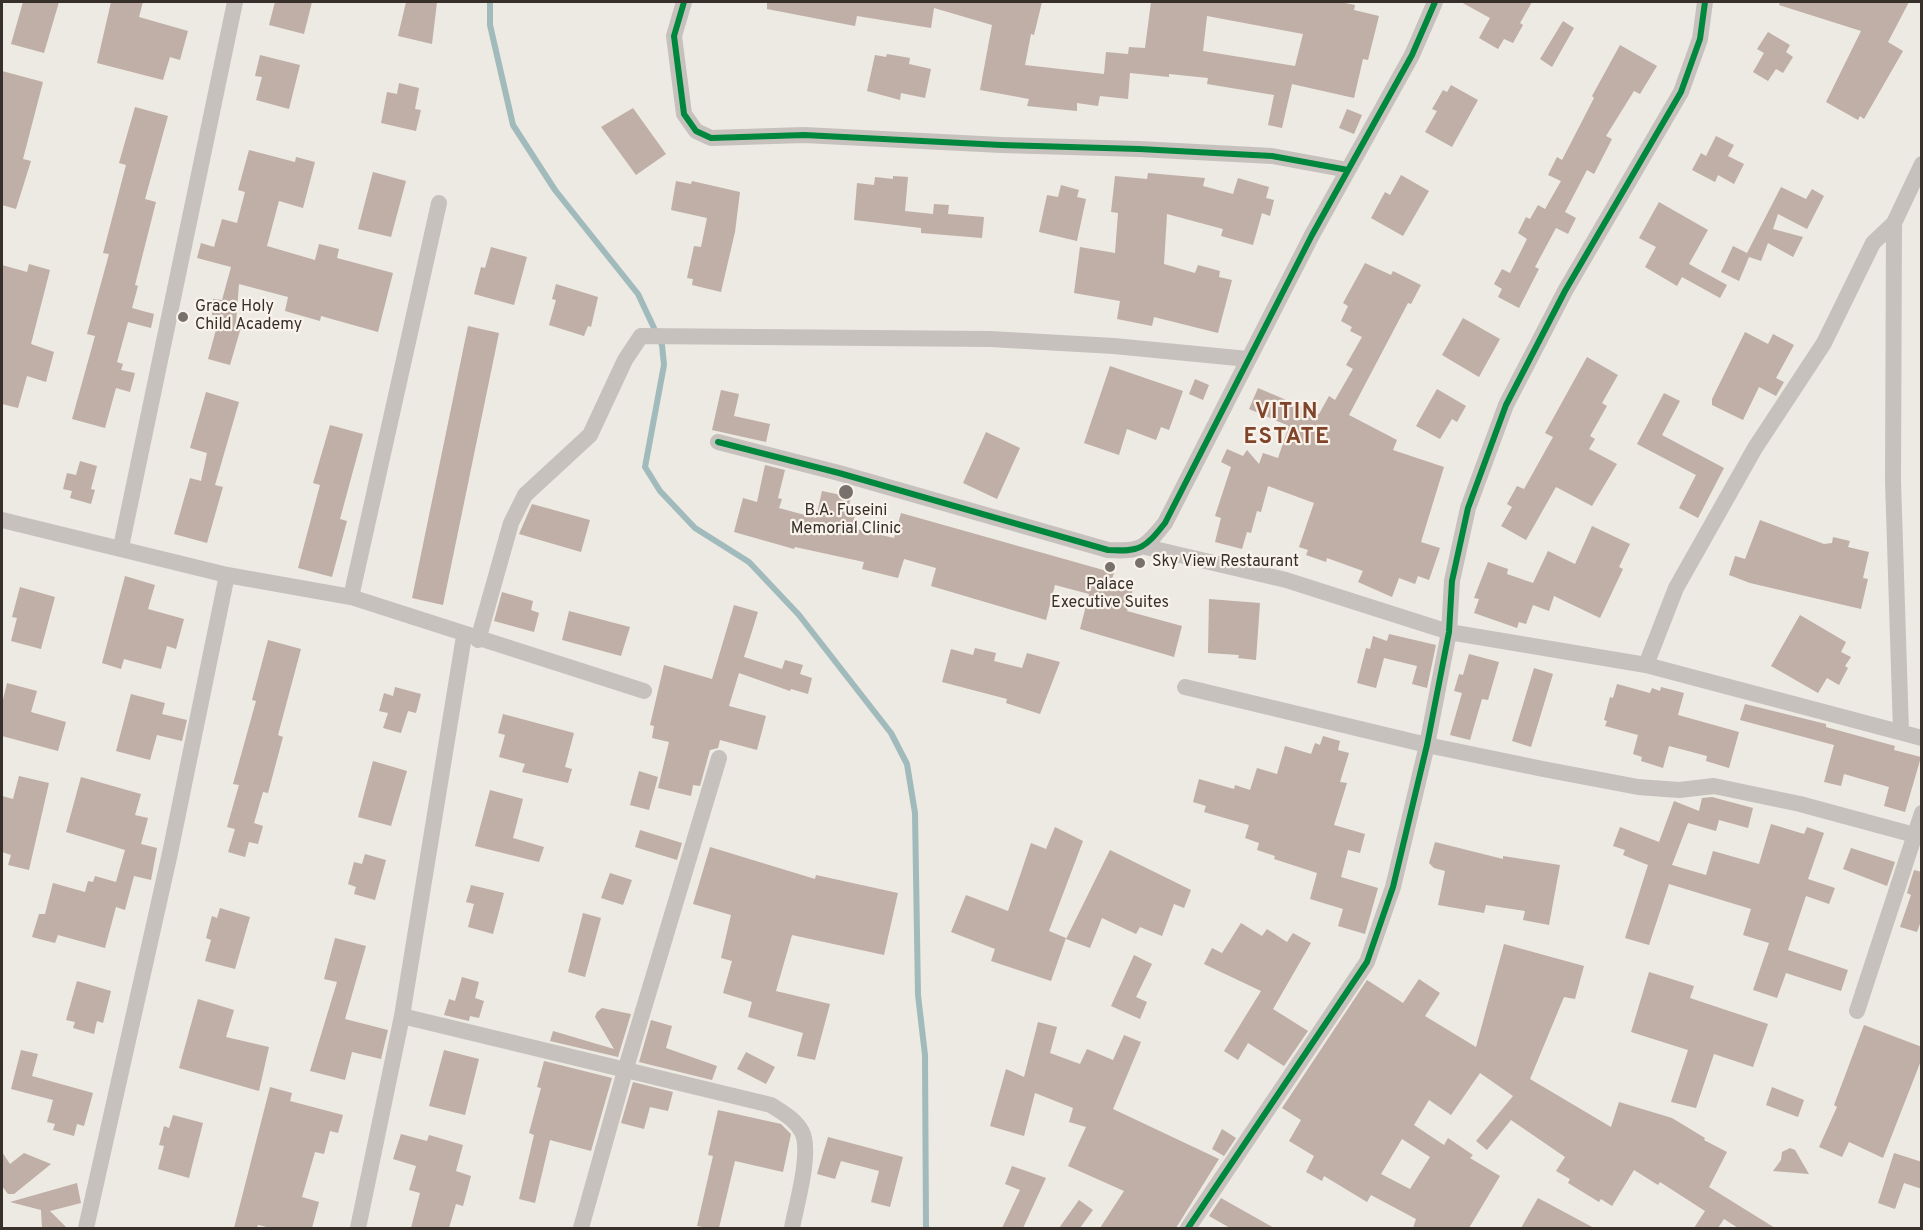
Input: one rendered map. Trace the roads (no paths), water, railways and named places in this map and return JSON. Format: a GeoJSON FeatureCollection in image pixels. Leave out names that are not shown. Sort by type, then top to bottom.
{"type":"FeatureCollection","features":[{"type":"Feature","properties":{"kind":"street"},"geometry":{"type":"LineString","coordinates":[[121,547],[235,2]]}},
{"type":"Feature","properties":{"kind":"street"},"geometry":{"type":"LineString","coordinates":[[684,2],[674,36],[684,114],[696,131],[711,138],[804,135],[1139,149],[1272,156],[1348,170]]}},
{"type":"Feature","properties":{"kind":"street"},"geometry":{"type":"LineString","coordinates":[[1146,547],[1166,523],[1248,359],[1412,55],[1436,2]]}},
{"type":"Feature","properties":{"kind":"street"},"geometry":{"type":"LineString","coordinates":[[1188,1228],[1367,962],[1393,887],[1427,745],[1449,632],[1452,581],[1468,508],[1506,405],[1565,291],[1681,92],[1700,39],[1705,2]]}},
{"type":"Feature","properties":{"kind":"street"},"geometry":{"type":"LineString","coordinates":[[1646,664],[1676,588],[1755,448],[1824,343],[1873,243],[1894,223],[1922,164]]}},
{"type":"Feature","properties":{"kind":"street"},"geometry":{"type":"LineString","coordinates":[[351,597],[439,203]]}},
{"type":"Feature","properties":{"kind":"street"},"geometry":{"type":"LineString","coordinates":[[1894,223],[1893,481],[1901,731]]}},
{"type":"Feature","properties":{"kind":"street"},"geometry":{"type":"LineString","coordinates":[[358,1228],[402,1016],[471,638],[511,524],[525,495],[590,435],[625,360],[641,336],[990,339],[1114,346],[1248,359]]}},
{"type":"Feature","properties":{"kind":"street"},"geometry":{"type":"LineString","coordinates":[[718,442],[839,473],[1108,550],[1131,551],[1146,547],[1286,580],[1449,632],[1646,664],[1922,738]]}},
{"type":"Feature","properties":{"kind":"street"},"geometry":{"type":"LineString","coordinates":[[2,520],[121,547],[228,575],[351,597],[471,638],[644,691]]}},
{"type":"Feature","properties":{"kind":"street"},"geometry":{"type":"LineString","coordinates":[[86,1228],[170,853],[228,575]]}},
{"type":"Feature","properties":{"kind":"street"},"geometry":{"type":"LineString","coordinates":[[1185,687],[1427,745],[1638,787],[1679,790],[1714,786],[1800,804],[1919,836]]}},
{"type":"Feature","properties":{"kind":"street"},"geometry":{"type":"LineString","coordinates":[[582,1228],[625,1071],[719,758]]}},
{"type":"Feature","properties":{"kind":"street"},"geometry":{"type":"LineString","coordinates":[[1857,1011],[1889,908],[1919,836],[1922,813]]}},
{"type":"Feature","properties":{"kind":"street"},"geometry":{"type":"LineString","coordinates":[[402,1016],[771,1105],[792,1119],[803,1134],[805,1156],[792,1228]]}},
{"type":"Feature","properties":{"kind":"waterway"},"geometry":{"type":"LineString","coordinates":[[490,2],[490,25],[513,125],[555,190],[638,294],[662,345],[664,365],[645,467],[660,491],[695,528],[749,562],[799,615],[891,733],[907,764],[915,813],[918,995],[925,1055],[926,1228]]}},
{"type":"Feature","properties":{"kind":"place","name":"Grace Holy Child Academy"},"geometry":{"type":"Point","coordinates":[183,317]}},
{"type":"Feature","properties":{"kind":"place","name":"B.A. Fuseini Memorial Clinic"},"geometry":{"type":"Point","coordinates":[846,492]}},
{"type":"Feature","properties":{"kind":"place","name":"Sky View Restaurant"},"geometry":{"type":"Point","coordinates":[1140,563]}},
{"type":"Feature","properties":{"kind":"place","name":"Palace Executive Suites"},"geometry":{"type":"Point","coordinates":[1110,567]}},
{"type":"Feature","properties":{"kind":"district","name":"VITIN ESTATE"},"geometry":{"type":"Point","coordinates":[1287,426]}}]}
